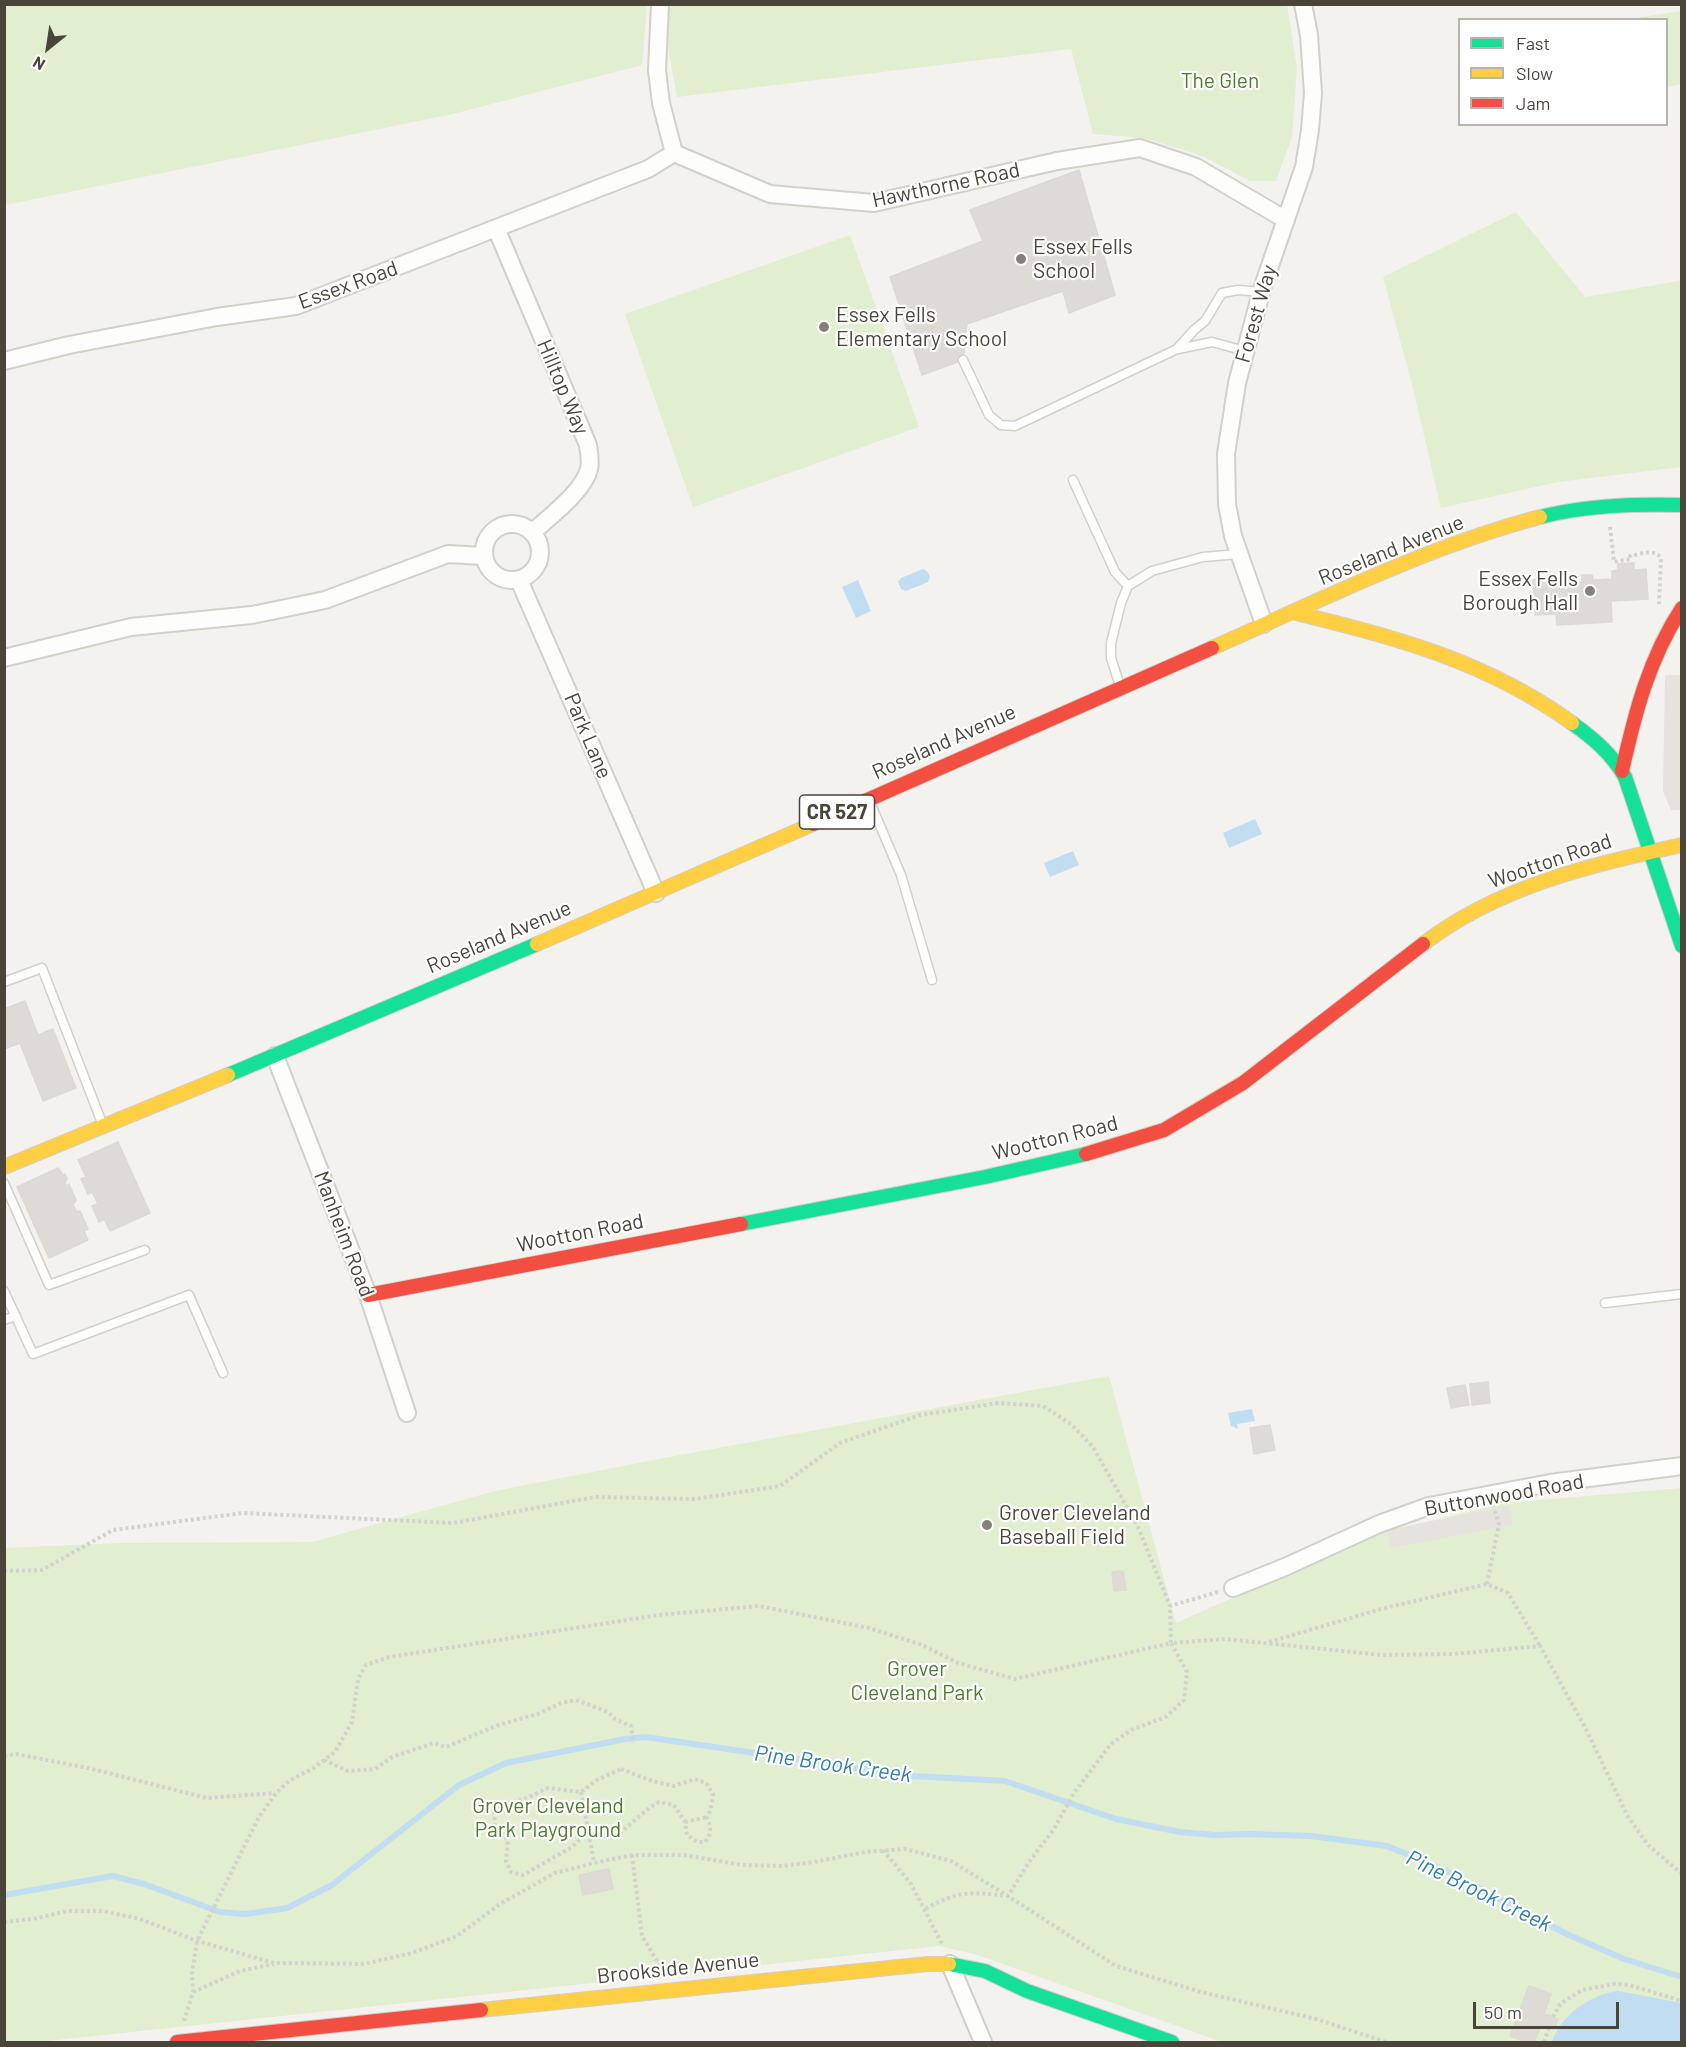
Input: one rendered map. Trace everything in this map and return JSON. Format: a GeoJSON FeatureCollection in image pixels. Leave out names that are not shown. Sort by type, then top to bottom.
{"type":"FeatureCollection","features":[{"type":"Feature","properties":{"kind":"street"},"geometry":{"type":"LineString","coordinates":[[660,4],[657,70],[661,103],[674,153]]}},
{"type":"Feature","properties":{"kind":"street","name":"Forest Way"},"geometry":{"type":"LineString","coordinates":[[1264,624],[1233,536],[1227,504],[1226,454],[1236,383],[1261,292],[1304,167],[1313,93],[1310,35],[1303,4]]}},
{"type":"Feature","properties":{"kind":"street","name":"Hawthorne Road"},"geometry":{"type":"LineString","coordinates":[[674,153],[770,195],[874,203],[1057,162],[1140,148],[1196,167],[1286,220]]}},
{"type":"Feature","properties":{"kind":"street","name":"Essex Road"},"geometry":{"type":"LineString","coordinates":[[4,361],[91,341],[217,317],[296,306],[648,169],[674,153]]}},
{"type":"Feature","properties":{"kind":"street","name":"Hilltop Way"},"geometry":{"type":"LineString","coordinates":[[496,228],[588,446],[590,457],[589,469],[580,485],[533,532]]}},
{"type":"Feature","properties":{"kind":"street","name":"Roseland Avenue"},"geometry":{"type":"LineString","coordinates":[[4,1167],[275,1056],[656,893],[1396,567],[1509,526],[1555,514],[1607,507],[1682,505]]}},
{"type":"Feature","properties":{"kind":"street"},"geometry":{"type":"LineString","coordinates":[[511,523],[523,525],[533,532],[539,543],[540,554],[537,566],[529,575],[519,580],[507,580],[495,576],[487,567],[483,556],[484,544],[490,533],[499,526],[511,523]]}},
{"type":"Feature","properties":{"kind":"street"},"geometry":{"type":"LineString","coordinates":[[4,658],[131,627],[252,615],[325,600],[448,554],[483,556]]}},
{"type":"Feature","properties":{"kind":"street","name":"Park Lane"},"geometry":{"type":"LineString","coordinates":[[519,580],[656,893]]}},
{"type":"Feature","properties":{"kind":"street"},"geometry":{"type":"LineString","coordinates":[[1622,771],[1637,703],[1648,670],[1682,608]]}},
{"type":"Feature","properties":{"kind":"street"},"geometry":{"type":"LineString","coordinates":[[1296,612],[1434,649],[1503,679],[1539,699],[1602,748],[1622,771],[1632,793],[1682,946]]}},
{"type":"Feature","properties":{"kind":"street","name":"Wootton Road"},"geometry":{"type":"LineString","coordinates":[[368,1295],[985,1177],[1088,1154],[1164,1130],[1243,1083],[1442,930],[1503,896],[1601,863],[1682,844]]}},
{"type":"Feature","properties":{"kind":"street","name":"Manheim Road"},"geometry":{"type":"LineString","coordinates":[[275,1056],[368,1295],[407,1413]]}},
{"type":"Feature","properties":{"kind":"street","name":"Buttonwood Road"},"geometry":{"type":"LineString","coordinates":[[1233,1588],[1379,1524],[1429,1506],[1490,1493],[1682,1466]]}},
{"type":"Feature","properties":{"kind":"street","name":"Brookside Avenue"},"geometry":{"type":"LineString","coordinates":[[177,2042],[684,1988],[928,1964],[950,1964],[985,1971],[1027,1991],[1172,2043]]}},
{"type":"Feature","properties":{"kind":"street"},"geometry":{"type":"LineString","coordinates":[[950,1964],[983,2043]]}},
{"type":"Feature","properties":{"kind":"lane"},"geometry":{"type":"LineString","coordinates":[[1177,349],[1205,321],[1222,293],[1238,290],[1261,292]]}},
{"type":"Feature","properties":{"kind":"lane"},"geometry":{"type":"LineString","coordinates":[[963,360],[989,415],[1001,425],[1015,426],[1177,349],[1212,342],[1245,351]]}},
{"type":"Feature","properties":{"kind":"lane"},"geometry":{"type":"LineString","coordinates":[[1073,480],[1115,572],[1128,586]]}},
{"type":"Feature","properties":{"kind":"lane"},"geometry":{"type":"LineString","coordinates":[[1120,687],[1112,658],[1111,643],[1121,603],[1128,586],[1152,571],[1203,556],[1239,554]]}},
{"type":"Feature","properties":{"kind":"lane"},"geometry":{"type":"LineString","coordinates":[[868,798],[901,875],[932,980]]}},
{"type":"Feature","properties":{"kind":"lane"},"geometry":{"type":"LineString","coordinates":[[4,982],[42,968],[104,1126]]}},
{"type":"Feature","properties":{"kind":"lane"},"geometry":{"type":"LineString","coordinates":[[4,1183],[49,1285],[145,1250]]}},
{"type":"Feature","properties":{"kind":"lane"},"geometry":{"type":"LineString","coordinates":[[4,1291],[33,1354],[189,1295],[223,1373]]}},
{"type":"Feature","properties":{"kind":"lane"},"geometry":{"type":"LineString","coordinates":[[1605,1303],[1682,1294]]}},
{"type":"Feature","properties":{"kind":"lane"},"geometry":{"type":"LineString","coordinates":[[4,1320],[16,1316]]}},
{"type":"Feature","properties":{"kind":"path"},"geometry":{"type":"LineString","coordinates":[[1607,507],[1614,562],[1649,552],[1656,553],[1661,558],[1658,618],[1672,628]]}},
{"type":"Feature","properties":{"kind":"path"},"geometry":{"type":"LineString","coordinates":[[4,1570],[42,1570],[113,1530],[243,1513],[453,1523],[595,1497],[695,1499],[780,1485],[840,1443],[920,1415],[998,1403],[1043,1406],[1071,1424],[1093,1447],[1138,1527],[1170,1606],[1171,1643],[1187,1672],[1184,1700],[1166,1717],[1131,1731],[1111,1744],[1074,1793],[1060,1820],[1029,1862],[1008,1896]]}},
{"type":"Feature","properties":{"kind":"path"},"geometry":{"type":"LineString","coordinates":[[1487,1584],[1499,1524],[1490,1493]]}},
{"type":"Feature","properties":{"kind":"path"},"geometry":{"type":"LineString","coordinates":[[1266,1643],[1381,1609],[1487,1584],[1508,1593],[1587,1731],[1628,1817],[1648,1845],[1682,1874]]}},
{"type":"Feature","properties":{"kind":"path"},"geometry":{"type":"LineString","coordinates":[[1170,1606],[1233,1588]]}},
{"type":"Feature","properties":{"kind":"path"},"geometry":{"type":"LineString","coordinates":[[177,2042],[193,1992],[192,1974],[197,1941],[259,1817],[276,1793],[290,1780],[312,1769],[335,1752],[352,1722],[358,1678],[366,1665],[389,1657],[658,1615],[759,1606],[868,1628],[922,1646],[958,1663],[1015,1679],[1171,1643],[1225,1639],[1382,1655],[1452,1654],[1540,1646]]}},
{"type":"Feature","properties":{"kind":"path"},"geometry":{"type":"LineString","coordinates":[[324,1760],[348,1771],[375,1768],[392,1757],[434,1743],[446,1747],[498,1725],[576,1700],[608,1712],[615,1719],[631,1726],[633,1743]]}},
{"type":"Feature","properties":{"kind":"path"},"geometry":{"type":"LineString","coordinates":[[4,1756],[15,1754],[88,1768],[207,1798],[276,1793]]}},
{"type":"Feature","properties":{"kind":"path"},"geometry":{"type":"LineString","coordinates":[[588,1832],[572,1847],[523,1875],[511,1872],[506,1861],[507,1840],[495,1827],[494,1811],[505,1804],[527,1798],[548,1788],[581,1792],[597,1780],[621,1768],[652,1781],[674,1786],[694,1779],[706,1783],[713,1794],[711,1809],[707,1817]]}},
{"type":"Feature","properties":{"kind":"path"},"geometry":{"type":"LineString","coordinates":[[581,1792],[594,1863]]}},
{"type":"Feature","properties":{"kind":"path"},"geometry":{"type":"LineString","coordinates":[[588,1832],[614,1838],[627,1828],[643,1810],[659,1802],[674,1805],[685,1822],[687,1835],[697,1842],[705,1842],[711,1835],[711,1826],[707,1817]]}},
{"type":"Feature","properties":{"kind":"path"},"geometry":{"type":"LineString","coordinates":[[685,1822],[707,1817]]}},
{"type":"Feature","properties":{"kind":"path"},"geometry":{"type":"LineString","coordinates":[[193,1992],[240,1971],[274,1963],[364,1964],[412,1953],[457,1936],[500,1905],[555,1873],[632,1855],[684,1855],[742,1865],[782,1866],[883,1850],[904,1849],[951,1861],[1116,1966],[1201,1992],[1316,2019],[1386,2043]]}},
{"type":"Feature","properties":{"kind":"path"},"geometry":{"type":"LineString","coordinates":[[883,1850],[911,1884],[942,1944]]}},
{"type":"Feature","properties":{"kind":"path"},"geometry":{"type":"LineString","coordinates":[[632,1855],[642,1936],[660,1967]]}},
{"type":"Feature","properties":{"kind":"path"},"geometry":{"type":"LineString","coordinates":[[925,1909],[948,1897],[972,1892],[1008,1896]]}},
{"type":"Feature","properties":{"kind":"path"},"geometry":{"type":"LineString","coordinates":[[4,1922],[33,1919],[67,1911],[102,1911],[140,1919],[197,1941],[274,1963]]}},
{"type":"Feature","properties":{"kind":"path"},"geometry":{"type":"LineString","coordinates":[[1553,2017],[1560,2004],[1582,1990],[1614,1984],[1629,1985],[1682,2001]]}},
{"type":"Feature","properties":{"kind":"path"},"geometry":{"type":"LineString","coordinates":[[1544,2043],[1549,2028]]}},
{"type":"Feature","properties":{"kind":"green space"},"geometry":{"type":"Polygon","coordinates":[[[5,4],[647,5],[642,65],[453,114],[5,205],[5,4]]]}},
{"type":"Feature","properties":{"kind":"green space","name":"The Glen"},"geometry":{"type":"Polygon","coordinates":[[[666,5],[1287,5],[1297,68],[1292,137],[1276,181],[1250,181],[1200,155],[1144,138],[1093,134],[1071,49],[677,97],[669,53],[666,5]]]}},
{"type":"Feature","properties":{"kind":"green space"},"geometry":{"type":"Polygon","coordinates":[[[1681,11],[1681,84],[1668,87],[1668,18],[1636,18],[1681,11]]]}},
{"type":"Feature","properties":{"kind":"green space"},"geometry":{"type":"Polygon","coordinates":[[[1516,212],[1585,297],[1679,281],[1681,276],[1681,467],[1558,482],[1441,508],[1412,384],[1383,277],[1516,212]]]}},
{"type":"Feature","properties":{"kind":"green space"},"geometry":{"type":"Polygon","coordinates":[[[850,235],[919,427],[693,507],[625,314],[850,235]]]}},
{"type":"Feature","properties":{"kind":"green space","name":"Grover Cleveland Park"},"geometry":{"type":"Polygon","coordinates":[[[1109,1376],[1176,1623],[1379,1533],[1506,1503],[1681,1488],[1681,2042],[1222,2042],[975,1954],[939,1946],[38,2042],[5,2042],[4,1548],[122,1543],[312,1542],[495,1491],[1109,1376]]]}},
{"type":"Feature","properties":{"kind":"shaded area"},"geometry":{"type":"Polygon","coordinates":[[[1665,675],[1681,675],[1681,810],[1671,810],[1663,791],[1665,675]]]}},
{"type":"Feature","properties":{"kind":"shaded area"},"geometry":{"type":"Polygon","coordinates":[[[1509,1506],[1513,1525],[1391,1548],[1387,1530],[1509,1506]]]}},
{"type":"Feature","properties":{"kind":"water"},"geometry":{"type":"Polygon","coordinates":[[[923,569],[930,577],[928,582],[906,591],[901,589],[898,582],[901,578],[923,569]]]}},
{"type":"Feature","properties":{"kind":"water"},"geometry":{"type":"Polygon","coordinates":[[[858,580],[871,611],[856,618],[842,587],[858,580]]]}},
{"type":"Feature","properties":{"kind":"water"},"geometry":{"type":"Polygon","coordinates":[[[1255,819],[1262,834],[1229,848],[1223,833],[1255,819]]]}},
{"type":"Feature","properties":{"kind":"water"},"geometry":{"type":"Polygon","coordinates":[[[1073,851],[1079,865],[1050,877],[1044,863],[1073,851]]]}},
{"type":"Feature","properties":{"kind":"water"},"geometry":{"type":"Polygon","coordinates":[[[1252,1409],[1255,1421],[1237,1424],[1238,1429],[1231,1426],[1228,1413],[1252,1409]]]}},
{"type":"Feature","properties":{"kind":"water"},"geometry":{"type":"Polygon","coordinates":[[[1619,1991],[1681,2003],[1681,2042],[1552,2042],[1562,2023],[1578,2008],[1598,1996],[1619,1991]]]}},
{"type":"Feature","properties":{"kind":"building","name":"Essex Fells School"},"geometry":{"type":"Polygon","coordinates":[[[1079,170],[1115,295],[1069,313],[1063,291],[967,324],[963,360],[922,375],[890,277],[983,241],[970,210],[1079,170]]]}},
{"type":"Feature","properties":{"kind":"building","name":"Essex Fells Borough Hall"},"geometry":{"type":"Polygon","coordinates":[[[1634,563],[1634,570],[1646,569],[1648,599],[1611,601],[1612,622],[1557,625],[1556,614],[1535,615],[1533,580],[1566,578],[1566,583],[1582,582],[1582,575],[1592,575],[1593,580],[1612,579],[1612,571],[1618,570],[1618,564],[1634,563]]]}},
{"type":"Feature","properties":{"kind":"building"},"geometry":{"type":"Polygon","coordinates":[[[25,1001],[38,1035],[53,1029],[76,1088],[43,1101],[20,1043],[4,1049],[4,1009],[25,1001]]]}},
{"type":"Feature","properties":{"kind":"building"},"geometry":{"type":"Polygon","coordinates":[[[118,1142],[150,1213],[110,1231],[104,1219],[99,1222],[92,1206],[98,1204],[92,1192],[88,1194],[81,1179],[86,1177],[78,1160],[118,1142]]]}},
{"type":"Feature","properties":{"kind":"building"},"geometry":{"type":"Polygon","coordinates":[[[58,1168],[63,1175],[65,1174],[66,1186],[69,1184],[76,1200],[73,1205],[77,1212],[80,1211],[88,1229],[84,1231],[88,1240],[49,1258],[17,1187],[58,1168]]]}},
{"type":"Feature","properties":{"kind":"building"},"geometry":{"type":"Polygon","coordinates":[[[1488,1382],[1490,1403],[1472,1405],[1470,1384],[1488,1382]]]}},
{"type":"Feature","properties":{"kind":"building"},"geometry":{"type":"Polygon","coordinates":[[[1465,1385],[1469,1405],[1451,1408],[1447,1388],[1465,1385]]]}},
{"type":"Feature","properties":{"kind":"building"},"geometry":{"type":"Polygon","coordinates":[[[1270,1425],[1275,1450],[1254,1454],[1250,1428],[1270,1425]]]}},
{"type":"Feature","properties":{"kind":"building"},"geometry":{"type":"Polygon","coordinates":[[[1123,1571],[1126,1590],[1114,1591],[1112,1572],[1123,1571]]]}},
{"type":"Feature","properties":{"kind":"building"},"geometry":{"type":"Polygon","coordinates":[[[609,1869],[613,1889],[583,1895],[579,1875],[609,1869]]]}},
{"type":"Feature","properties":{"kind":"building"},"geometry":{"type":"Polygon","coordinates":[[[1529,1986],[1551,1994],[1544,2014],[1558,2019],[1554,2029],[1541,2025],[1534,2042],[1510,2036],[1529,1986]]]}},
{"type":"Feature","properties":{"kind":"waterway","name":"Pine Brook Creek"},"geometry":{"type":"LineString","coordinates":[[4,1895],[113,1876],[144,1884],[220,1912],[246,1914],[287,1908],[332,1885],[459,1785],[506,1763],[625,1739],[646,1737],[911,1776],[1005,1781],[1116,1819],[1180,1832],[1215,1835],[1311,1836],[1387,1846],[1440,1868],[1569,1935],[1624,1959],[1682,1977]]}},
{"type":"Feature","properties":{"kind":"traffic: fast"},"geometry":{"type":"LineString","coordinates":[[1540,517],[1611,506],[1682,505]]}},
{"type":"Feature","properties":{"kind":"traffic: fast"},"geometry":{"type":"LineString","coordinates":[[1572,723],[1602,747],[1625,777],[1682,946]]}},
{"type":"Feature","properties":{"kind":"traffic: fast"},"geometry":{"type":"LineString","coordinates":[[228,1075],[537,944]]}},
{"type":"Feature","properties":{"kind":"traffic: fast"},"geometry":{"type":"LineString","coordinates":[[741,1224],[985,1177],[1086,1154]]}},
{"type":"Feature","properties":{"kind":"traffic: fast"},"geometry":{"type":"LineString","coordinates":[[949,1964],[985,1971],[1027,1991],[1172,2042]]}},
{"type":"Feature","properties":{"kind":"traffic: slow"},"geometry":{"type":"LineString","coordinates":[[1212,648],[1414,559],[1498,529],[1540,517]]}},
{"type":"Feature","properties":{"kind":"traffic: slow"},"geometry":{"type":"LineString","coordinates":[[1296,613],[1370,632],[1440,654],[1507,683],[1540,701],[1572,723]]}},
{"type":"Feature","properties":{"kind":"traffic: slow"},"geometry":{"type":"LineString","coordinates":[[537,944],[813,824]]}},
{"type":"Feature","properties":{"kind":"traffic: slow"},"geometry":{"type":"LineString","coordinates":[[1423,944],[1452,924],[1514,892],[1580,870],[1682,845]]}},
{"type":"Feature","properties":{"kind":"traffic: slow"},"geometry":{"type":"LineString","coordinates":[[4,1167],[228,1075]]}},
{"type":"Feature","properties":{"kind":"traffic: slow"},"geometry":{"type":"LineString","coordinates":[[481,2010],[928,1964],[949,1964]]}},
{"type":"Feature","properties":{"kind":"traffic: jam"},"geometry":{"type":"LineString","coordinates":[[1622,771],[1644,686],[1670,627],[1682,608]]}},
{"type":"Feature","properties":{"kind":"traffic: jam"},"geometry":{"type":"LineString","coordinates":[[813,824],[1212,648]]}},
{"type":"Feature","properties":{"kind":"traffic: jam"},"geometry":{"type":"LineString","coordinates":[[1086,1154],[1164,1130],[1243,1083],[1423,944]]}},
{"type":"Feature","properties":{"kind":"traffic: jam"},"geometry":{"type":"LineString","coordinates":[[368,1295],[741,1224]]}},
{"type":"Feature","properties":{"kind":"traffic: jam"},"geometry":{"type":"LineString","coordinates":[[177,2042],[481,2010]]}},
{"type":"Feature","properties":{"kind":"place","name":"Essex Fells School"},"geometry":{"type":"Point","coordinates":[1021,259]}},
{"type":"Feature","properties":{"kind":"place","name":"Essex Fells Elementary School"},"geometry":{"type":"Point","coordinates":[824,327]}},
{"type":"Feature","properties":{"kind":"place","name":"Essex Fells Borough Hall"},"geometry":{"type":"Point","coordinates":[1590,591]}},
{"type":"Feature","properties":{"kind":"place","name":"Grover Cleveland Baseball Field"},"geometry":{"type":"Point","coordinates":[987,1525]}},
{"type":"Feature","properties":{"kind":"park label","name":"Grover Cleveland Park Playground"},"geometry":{"type":"Point","coordinates":[548,1818]}}]}
